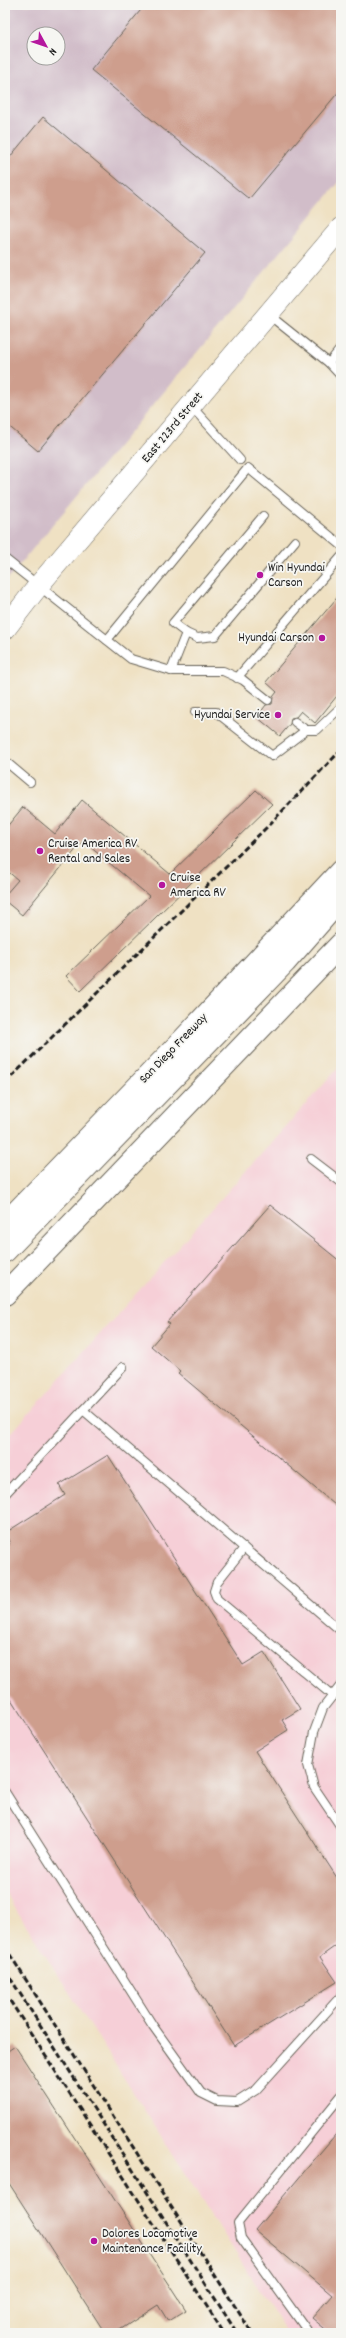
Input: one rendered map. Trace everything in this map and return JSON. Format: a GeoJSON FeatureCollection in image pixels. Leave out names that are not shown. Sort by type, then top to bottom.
{"type":"FeatureCollection","features":[{"type":"Feature","properties":{"kind":"highway","name":"San Diego Freeway"},"geometry":{"type":"LineString","coordinates":[[5,1224],[194,1028],[341,871]]}},
{"type":"Feature","properties":{"kind":"highway"},"geometry":{"type":"LineString","coordinates":[[5,1251],[285,962],[341,898]]}},
{"type":"Feature","properties":{"kind":"highway"},"geometry":{"type":"LineString","coordinates":[[5,1267],[341,916]]}},
{"type":"Feature","properties":{"kind":"highway"},"geometry":{"type":"LineString","coordinates":[[5,1294],[341,944]]}},
{"type":"Feature","properties":{"kind":"main road","name":"East 223rd Street"},"geometry":{"type":"LineString","coordinates":[[5,629],[39,585],[192,407],[341,228]]}},
{"type":"Feature","properties":{"kind":"lane"},"geometry":{"type":"LineString","coordinates":[[268,314],[329,363],[341,376]]}},
{"type":"Feature","properties":{"kind":"lane"},"geometry":{"type":"LineString","coordinates":[[329,363],[341,348]]}},
{"type":"Feature","properties":{"kind":"lane"},"geometry":{"type":"LineString","coordinates":[[192,407],[244,464],[341,545]]}},
{"type":"Feature","properties":{"kind":"lane"},"geometry":{"type":"LineString","coordinates":[[107,640],[244,464]]}},
{"type":"Feature","properties":{"kind":"lane"},"geometry":{"type":"LineString","coordinates":[[263,516],[173,623],[186,633],[197,638],[215,636],[295,541]]}},
{"type":"Feature","properties":{"kind":"lane"},"geometry":{"type":"LineString","coordinates":[[237,678],[341,557]]}},
{"type":"Feature","properties":{"kind":"lane"},"geometry":{"type":"LineString","coordinates":[[5,559],[131,659],[171,670],[223,671],[237,678],[268,700]]}},
{"type":"Feature","properties":{"kind":"lane"},"geometry":{"type":"LineString","coordinates":[[171,670],[186,633]]}},
{"type":"Feature","properties":{"kind":"lane"},"geometry":{"type":"LineString","coordinates":[[295,722],[306,730],[317,730],[341,708]]}},
{"type":"Feature","properties":{"kind":"lane"},"geometry":{"type":"LineString","coordinates":[[195,712],[216,712],[272,756],[306,730]]}},
{"type":"Feature","properties":{"kind":"lane"},"geometry":{"type":"LineString","coordinates":[[5,761],[30,782]]}},
{"type":"Feature","properties":{"kind":"lane"},"geometry":{"type":"LineString","coordinates":[[312,1159],[341,1182]]}},
{"type":"Feature","properties":{"kind":"lane"},"geometry":{"type":"LineString","coordinates":[[5,1494],[124,1367]]}},
{"type":"Feature","properties":{"kind":"lane"},"geometry":{"type":"LineString","coordinates":[[83,1410],[341,1631]]}},
{"type":"Feature","properties":{"kind":"lane"},"geometry":{"type":"LineString","coordinates":[[244,1548],[217,1582],[214,1591],[217,1599],[333,1696]]}},
{"type":"Feature","properties":{"kind":"lane"},"geometry":{"type":"LineString","coordinates":[[341,1685],[323,1708],[314,1732],[308,1765],[314,1786],[341,1827]]}},
{"type":"Feature","properties":{"kind":"lane"},"geometry":{"type":"LineString","coordinates":[[5,1792],[149,2019],[201,2093],[216,2101],[238,2102],[256,2090],[341,1996]]}},
{"type":"Feature","properties":{"kind":"lane"},"geometry":{"type":"LineString","coordinates":[[309,2333],[241,2238],[238,2224],[341,2096]]}},
{"type":"Feature","properties":{"kind":"shaded area"},"geometry":{"type":"Polygon","coordinates":[[[5,5],[341,5],[341,180],[5,582],[5,5]]]}},
{"type":"Feature","properties":{"kind":"shaded area"},"geometry":{"type":"Polygon","coordinates":[[[341,1065],[341,2333],[287,2333],[5,1892],[5,1440],[341,1065]]]}},
{"type":"Feature","properties":{"kind":"building"},"geometry":{"type":"Polygon","coordinates":[[[145,5],[341,5],[341,89],[249,199],[91,70],[145,5]]]}},
{"type":"Feature","properties":{"kind":"building"},"geometry":{"type":"Polygon","coordinates":[[[43,117],[205,253],[38,451],[5,423],[5,163],[43,117]]]}},
{"type":"Feature","properties":{"kind":"building","name":"Hyundai Carson"},"geometry":{"type":"Polygon","coordinates":[[[341,593],[341,691],[315,723],[301,711],[296,717],[291,718],[290,724],[280,736],[257,717],[266,705],[272,704],[273,697],[277,692],[266,682],[341,593]]]}},
{"type":"Feature","properties":{"kind":"building"},"geometry":{"type":"Polygon","coordinates":[[[256,790],[272,804],[80,991],[66,976],[149,896],[83,841],[22,915],[5,901],[5,895],[18,880],[5,869],[5,829],[23,807],[55,834],[82,800],[170,874],[256,790]]]}},
{"type":"Feature","properties":{"kind":"building"},"geometry":{"type":"Polygon","coordinates":[[[270,1205],[341,1262],[341,1510],[178,1373],[180,1371],[151,1346],[170,1324],[167,1322],[270,1205]]]}},
{"type":"Feature","properties":{"kind":"building"},"geometry":{"type":"Polygon","coordinates":[[[108,1455],[243,1665],[264,1652],[300,1709],[282,1720],[288,1730],[255,1751],[341,1884],[341,1942],[320,1957],[337,1982],[234,2046],[5,1690],[5,1547],[10,1544],[5,1533],[65,1495],[59,1485],[108,1455]]]}},
{"type":"Feature","properties":{"kind":"building","name":"Dolores Locomotive Maintenance Facility"},"geometry":{"type":"Polygon","coordinates":[[[15,2046],[186,2310],[168,2321],[158,2305],[115,2333],[105,2333],[5,2177],[5,2053],[15,2046]]]}},
{"type":"Feature","properties":{"kind":"building"},"geometry":{"type":"Polygon","coordinates":[[[341,2128],[341,2333],[330,2333],[312,2318],[332,2295],[255,2230],[341,2128]]]}},
{"type":"Feature","properties":{"kind":"railway"},"geometry":{"type":"LineString","coordinates":[[5,1083],[267,827],[341,750]]}},
{"type":"Feature","properties":{"kind":"railway"},"geometry":{"type":"LineString","coordinates":[[5,1947],[252,2333]]}},
{"type":"Feature","properties":{"kind":"railway"},"geometry":{"type":"LineString","coordinates":[[5,1970],[237,2333]]}},
{"type":"Feature","properties":{"kind":"railway"},"geometry":{"type":"LineString","coordinates":[[5,1993],[224,2333]]}},
{"type":"Feature","properties":{"kind":"place","name":"Win Hyundai Carson"},"geometry":{"type":"Point","coordinates":[260,575]}},
{"type":"Feature","properties":{"kind":"place","name":"Hyundai Carson"},"geometry":{"type":"Point","coordinates":[322,638]}},
{"type":"Feature","properties":{"kind":"place","name":"Hyundai Service"},"geometry":{"type":"Point","coordinates":[278,715]}},
{"type":"Feature","properties":{"kind":"place","name":"Cruise America RV Rental and Sales"},"geometry":{"type":"Point","coordinates":[40,851]}},
{"type":"Feature","properties":{"kind":"place","name":"Cruise America RV"},"geometry":{"type":"Point","coordinates":[162,885]}},
{"type":"Feature","properties":{"kind":"place","name":"Dolores Locomotive Maintenance Facility"},"geometry":{"type":"Point","coordinates":[94,2241]}}]}
